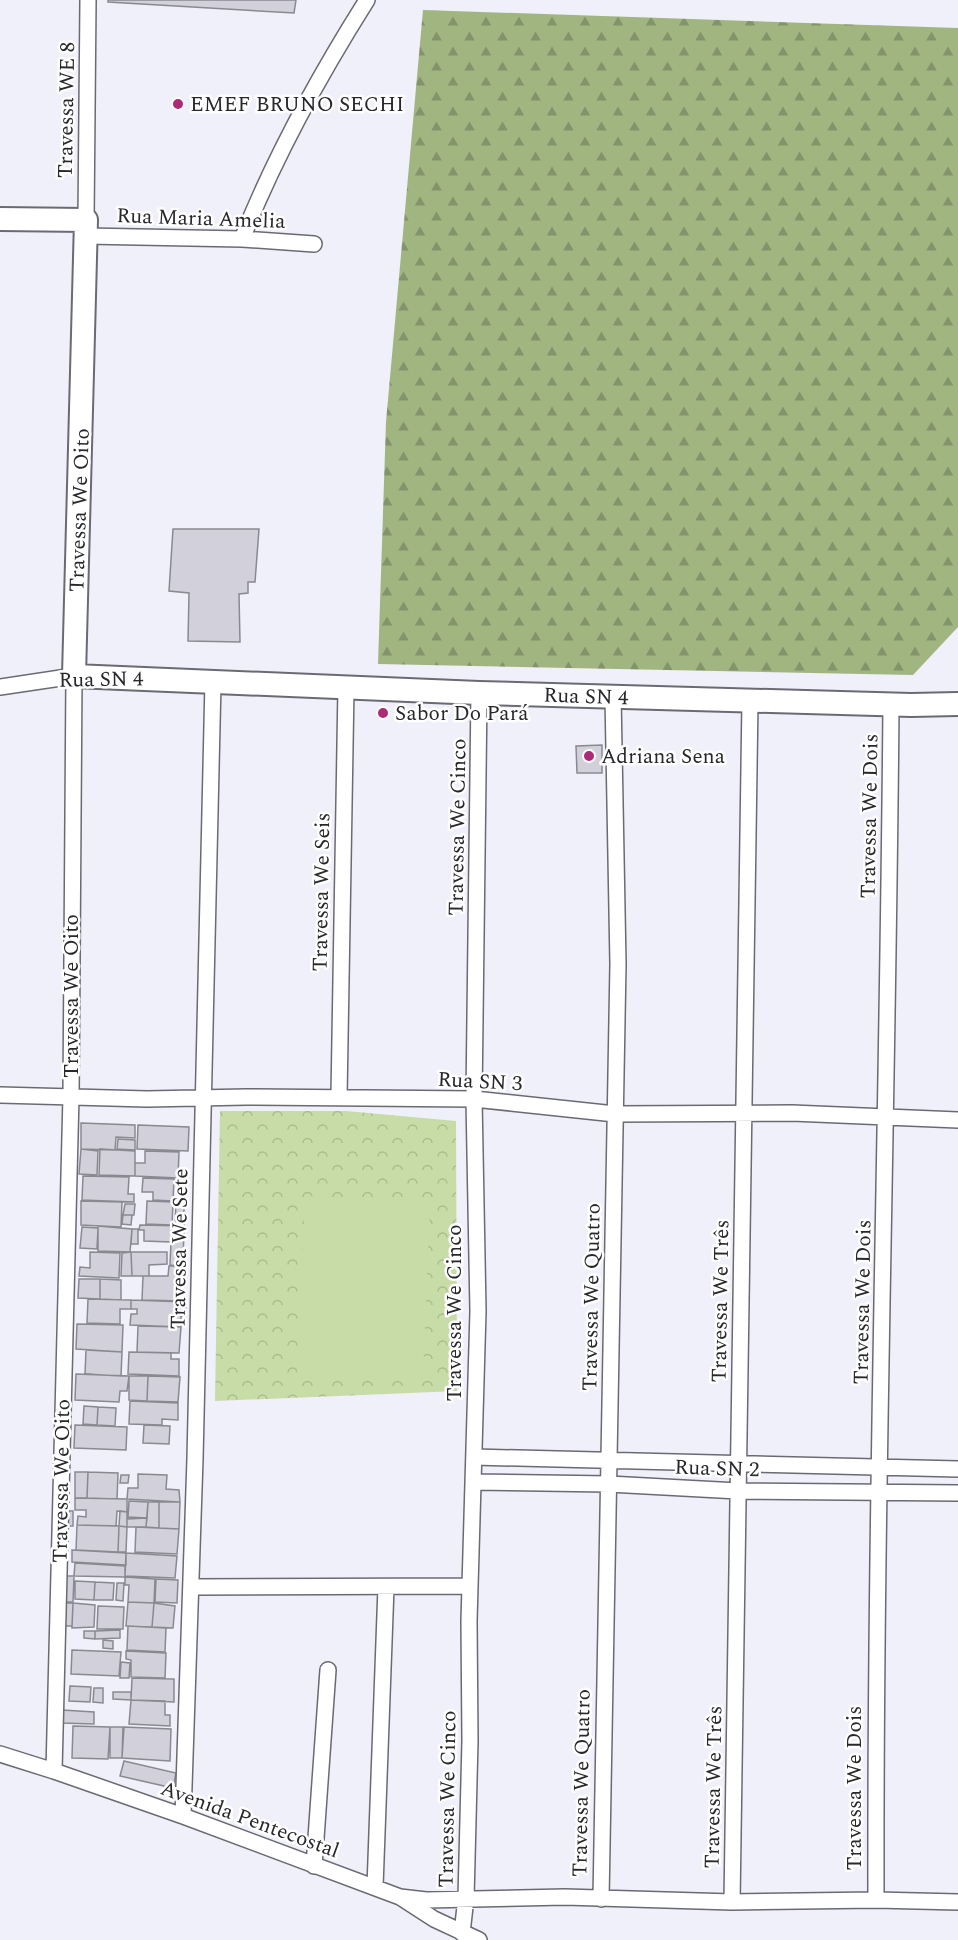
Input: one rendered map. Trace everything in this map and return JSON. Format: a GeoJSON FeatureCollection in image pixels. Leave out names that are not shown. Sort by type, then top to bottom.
{"type":"FeatureCollection","features":[{"type":"Feature","properties":{"kind":"main road"},"geometry":{"type":"LineString","coordinates":[[0,219],[86,228]]}},
{"type":"Feature","properties":{"kind":"main road","name":"Travessa We Oito"},"geometry":{"type":"LineString","coordinates":[[74,676],[86,228]]}},
{"type":"Feature","properties":{"kind":"main road","name":"Rua SN 4"},"geometry":{"type":"LineString","coordinates":[[74,676],[479,693],[958,704]]}},
{"type":"Feature","properties":{"kind":"street","name":"Travessa WE 8"},"geometry":{"type":"LineString","coordinates":[[86,228],[88,0]]}},
{"type":"Feature","properties":{"kind":"street"},"geometry":{"type":"LineString","coordinates":[[242,239],[260,193],[291,132],[344,36],[367,0]]}},
{"type":"Feature","properties":{"kind":"street","name":"Rua Maria Amelia"},"geometry":{"type":"LineString","coordinates":[[86,228],[133,235],[314,244]]}},
{"type":"Feature","properties":{"kind":"street","name":"Rua SN 4"},"geometry":{"type":"LineString","coordinates":[[0,687],[74,676]]}},
{"type":"Feature","properties":{"kind":"street","name":"Travessa We Oito"},"geometry":{"type":"LineString","coordinates":[[54,1771],[71,1096],[74,676]]}},
{"type":"Feature","properties":{"kind":"street","name":"Travessa We Sete"},"geometry":{"type":"LineString","coordinates":[[183,1816],[204,1098],[213,682]]}},
{"type":"Feature","properties":{"kind":"street","name":"Travessa We Seis"},"geometry":{"type":"LineString","coordinates":[[339,1097],[346,687]]}},
{"type":"Feature","properties":{"kind":"street","name":"Travessa We Cinco"},"geometry":{"type":"LineString","coordinates":[[462,1933],[466,1898],[470,1741],[470,1586],[478,1311],[474,1100],[479,693]]}},
{"type":"Feature","properties":{"kind":"street","name":"Travessa We Quatro"},"geometry":{"type":"LineString","coordinates":[[601,1899],[618,964],[613,696]]}},
{"type":"Feature","properties":{"kind":"street","name":"Travessa We Três"},"geometry":{"type":"LineString","coordinates":[[732,1902],[750,701]]}},
{"type":"Feature","properties":{"kind":"street","name":"Travessa We Dois"},"geometry":{"type":"LineString","coordinates":[[876,1900],[875,1695],[884,1300],[891,704]]}},
{"type":"Feature","properties":{"kind":"street","name":"Rua SN 3"},"geometry":{"type":"LineString","coordinates":[[0,1095],[147,1099],[339,1097],[474,1100],[615,1114],[744,1113],[958,1120]]}},
{"type":"Feature","properties":{"kind":"street","name":"Rua SN 2"},"geometry":{"type":"LineString","coordinates":[[474,1457],[958,1469]]}},
{"type":"Feature","properties":{"kind":"street","name":"Rua SN 2"},"geometry":{"type":"LineString","coordinates":[[474,1482],[609,1484],[738,1491],[958,1493]]}},
{"type":"Feature","properties":{"kind":"street"},"geometry":{"type":"LineString","coordinates":[[191,1587],[470,1586]]}},
{"type":"Feature","properties":{"kind":"street"},"geometry":{"type":"LineString","coordinates":[[375,1887],[386,1587]]}},
{"type":"Feature","properties":{"kind":"street"},"geometry":{"type":"LineString","coordinates":[[315,1866],[328,1670]]}},
{"type":"Feature","properties":{"kind":"street","name":"Avenida Pentecostal"},"geometry":{"type":"LineString","coordinates":[[0,1754],[183,1816],[375,1887],[400,1897],[434,1919],[479,1940]]}},
{"type":"Feature","properties":{"kind":"street"},"geometry":{"type":"LineString","coordinates":[[400,1897],[426,1900],[466,1898],[732,1902],[876,1900],[958,1902]]}},
{"type":"Feature","properties":{"kind":"green space"},"geometry":{"type":"Polygon","coordinates":[[[423,10],[958,28],[958,627],[913,675],[378,664],[386,422],[423,10]]]}},
{"type":"Feature","properties":{"kind":"green space"},"geometry":{"type":"Polygon","coordinates":[[[220,1111],[346,1111],[456,1121],[457,1391],[215,1401],[220,1111]]]}},
{"type":"Feature","properties":{"kind":"green space"},"geometry":{"type":"Polygon","coordinates":[[[305,1196],[430,1201],[423,1380],[297,1375],[305,1196]]]}},
{"type":"Feature","properties":{"kind":"building"},"geometry":{"type":"Polygon","coordinates":[[[108,0],[296,0],[294,13],[108,2],[108,0]]]}},
{"type":"Feature","properties":{"kind":"building"},"geometry":{"type":"Polygon","coordinates":[[[173,529],[259,529],[255,582],[248,582],[248,593],[239,594],[240,642],[188,641],[189,593],[169,591],[173,529]]]}},
{"type":"Feature","properties":{"kind":"building","name":"Adriana Sena"},"geometry":{"type":"Polygon","coordinates":[[[602,745],[602,773],[577,773],[576,746],[602,745]]]}},
{"type":"Feature","properties":{"kind":"building"},"geometry":{"type":"Polygon","coordinates":[[[81,1123],[135,1125],[135,1138],[116,1137],[115,1150],[81,1149],[81,1123]]]}},
{"type":"Feature","properties":{"kind":"building"},"geometry":{"type":"Polygon","coordinates":[[[138,1125],[189,1127],[188,1151],[137,1149],[138,1125]]]}},
{"type":"Feature","properties":{"kind":"building"},"geometry":{"type":"Polygon","coordinates":[[[118,1139],[135,1140],[135,1150],[117,1149],[118,1139]]]}},
{"type":"Feature","properties":{"kind":"building"},"geometry":{"type":"Polygon","coordinates":[[[81,1149],[98,1151],[97,1175],[79,1174],[81,1149]]]}},
{"type":"Feature","properties":{"kind":"building"},"geometry":{"type":"Polygon","coordinates":[[[100,1149],[135,1151],[135,1176],[99,1175],[100,1149]]]}},
{"type":"Feature","properties":{"kind":"building"},"geometry":{"type":"Polygon","coordinates":[[[145,1151],[179,1152],[178,1178],[135,1176],[135,1163],[145,1163],[145,1151]]]}},
{"type":"Feature","properties":{"kind":"building"},"geometry":{"type":"Polygon","coordinates":[[[83,1176],[129,1177],[128,1194],[134,1194],[134,1202],[82,1200],[83,1176]]]}},
{"type":"Feature","properties":{"kind":"building"},"geometry":{"type":"Polygon","coordinates":[[[143,1178],[174,1179],[173,1201],[153,1200],[153,1192],[142,1192],[143,1178]]]}},
{"type":"Feature","properties":{"kind":"building"},"geometry":{"type":"Polygon","coordinates":[[[81,1201],[122,1202],[121,1227],[81,1225],[81,1201]]]}},
{"type":"Feature","properties":{"kind":"building"},"geometry":{"type":"Polygon","coordinates":[[[147,1201],[173,1202],[172,1225],[146,1224],[147,1201]]]}},
{"type":"Feature","properties":{"kind":"building"},"geometry":{"type":"Polygon","coordinates":[[[176,1201],[184,1201],[184,1226],[175,1225],[176,1201]]]}},
{"type":"Feature","properties":{"kind":"building"},"geometry":{"type":"Polygon","coordinates":[[[125,1204],[135,1204],[134,1215],[123,1215],[125,1204]]]}},
{"type":"Feature","properties":{"kind":"building"},"geometry":{"type":"Polygon","coordinates":[[[123,1215],[132,1215],[131,1225],[122,1224],[123,1215]]]}},
{"type":"Feature","properties":{"kind":"building"},"geometry":{"type":"Polygon","coordinates":[[[140,1225],[184,1226],[183,1266],[170,1265],[171,1242],[144,1241],[144,1230],[139,1230],[140,1225]]]}},
{"type":"Feature","properties":{"kind":"building"},"geometry":{"type":"Polygon","coordinates":[[[98,1226],[132,1229],[130,1252],[98,1251],[98,1226]]]}},
{"type":"Feature","properties":{"kind":"building"},"geometry":{"type":"Polygon","coordinates":[[[82,1227],[98,1228],[97,1249],[80,1248],[82,1227]]]}},
{"type":"Feature","properties":{"kind":"building"},"geometry":{"type":"Polygon","coordinates":[[[132,1229],[138,1229],[138,1244],[131,1244],[132,1229]]]}},
{"type":"Feature","properties":{"kind":"building"},"geometry":{"type":"Polygon","coordinates":[[[90,1252],[120,1253],[119,1278],[79,1276],[80,1267],[90,1268],[90,1252]]]}},
{"type":"Feature","properties":{"kind":"building"},"geometry":{"type":"Polygon","coordinates":[[[131,1252],[167,1252],[167,1264],[149,1265],[149,1276],[132,1276],[131,1252]]]}},
{"type":"Feature","properties":{"kind":"building"},"geometry":{"type":"Polygon","coordinates":[[[131,1252],[132,1276],[121,1276],[122,1253],[131,1252]]]}},
{"type":"Feature","properties":{"kind":"building"},"geometry":{"type":"Polygon","coordinates":[[[169,1266],[183,1266],[182,1301],[142,1300],[143,1276],[168,1276],[169,1266]]]}},
{"type":"Feature","properties":{"kind":"building"},"geometry":{"type":"Polygon","coordinates":[[[79,1279],[100,1279],[100,1299],[78,1298],[79,1279]]]}},
{"type":"Feature","properties":{"kind":"building"},"geometry":{"type":"Polygon","coordinates":[[[100,1279],[121,1280],[121,1300],[100,1299],[100,1279]]]}},
{"type":"Feature","properties":{"kind":"building"},"geometry":{"type":"Polygon","coordinates":[[[88,1299],[131,1300],[131,1309],[120,1309],[120,1324],[87,1323],[88,1299]]]}},
{"type":"Feature","properties":{"kind":"building"},"geometry":{"type":"Polygon","coordinates":[[[131,1300],[186,1302],[186,1316],[181,1316],[181,1327],[130,1325],[131,1314],[137,1314],[137,1309],[131,1309],[131,1300]]]}},
{"type":"Feature","properties":{"kind":"building"},"geometry":{"type":"Polygon","coordinates":[[[77,1324],[123,1325],[122,1352],[76,1349],[77,1324]]]}},
{"type":"Feature","properties":{"kind":"building"},"geometry":{"type":"Polygon","coordinates":[[[138,1326],[181,1327],[179,1353],[137,1352],[138,1326]]]}},
{"type":"Feature","properties":{"kind":"building"},"geometry":{"type":"Polygon","coordinates":[[[86,1350],[122,1352],[121,1376],[85,1374],[86,1350]]]}},
{"type":"Feature","properties":{"kind":"building"},"geometry":{"type":"Polygon","coordinates":[[[129,1352],[171,1353],[171,1359],[179,1359],[179,1376],[128,1374],[129,1352]]]}},
{"type":"Feature","properties":{"kind":"building"},"geometry":{"type":"Polygon","coordinates":[[[76,1374],[129,1376],[127,1391],[120,1391],[119,1402],[75,1400],[76,1374]]]}},
{"type":"Feature","properties":{"kind":"building"},"geometry":{"type":"Polygon","coordinates":[[[129,1376],[148,1376],[147,1401],[129,1400],[129,1376]]]}},
{"type":"Feature","properties":{"kind":"building"},"geometry":{"type":"Polygon","coordinates":[[[148,1376],[180,1377],[178,1402],[147,1401],[148,1376]]]}},
{"type":"Feature","properties":{"kind":"building"},"geometry":{"type":"Polygon","coordinates":[[[130,1401],[178,1403],[178,1420],[162,1419],[162,1425],[129,1424],[130,1401]]]}},
{"type":"Feature","properties":{"kind":"building"},"geometry":{"type":"Polygon","coordinates":[[[84,1406],[98,1407],[97,1425],[83,1424],[84,1406]]]}},
{"type":"Feature","properties":{"kind":"building"},"geometry":{"type":"Polygon","coordinates":[[[98,1407],[116,1408],[115,1426],[97,1425],[98,1407]]]}},
{"type":"Feature","properties":{"kind":"building"},"geometry":{"type":"Polygon","coordinates":[[[75,1425],[127,1427],[126,1450],[74,1448],[75,1425]]]}},
{"type":"Feature","properties":{"kind":"building"},"geometry":{"type":"Polygon","coordinates":[[[144,1425],[170,1426],[169,1444],[143,1443],[144,1425]]]}},
{"type":"Feature","properties":{"kind":"building"},"geometry":{"type":"Polygon","coordinates":[[[75,1472],[88,1472],[87,1498],[75,1498],[75,1472]]]}},
{"type":"Feature","properties":{"kind":"building"},"geometry":{"type":"Polygon","coordinates":[[[88,1472],[118,1473],[117,1499],[87,1498],[88,1472]]]}},
{"type":"Feature","properties":{"kind":"building"},"geometry":{"type":"Polygon","coordinates":[[[138,1474],[167,1475],[166,1489],[179,1490],[180,1502],[127,1499],[128,1488],[138,1488],[138,1474]]]}},
{"type":"Feature","properties":{"kind":"building"},"geometry":{"type":"Polygon","coordinates":[[[121,1475],[129,1475],[128,1483],[120,1483],[121,1475]]]}},
{"type":"Feature","properties":{"kind":"building"},"geometry":{"type":"Polygon","coordinates":[[[75,1498],[127,1499],[127,1512],[117,1511],[116,1526],[77,1525],[78,1516],[86,1517],[86,1510],[75,1510],[75,1498]]]}},
{"type":"Feature","properties":{"kind":"building"},"geometry":{"type":"Polygon","coordinates":[[[129,1501],[148,1502],[147,1518],[128,1517],[129,1501]]]}},
{"type":"Feature","properties":{"kind":"building"},"geometry":{"type":"Polygon","coordinates":[[[148,1502],[159,1502],[159,1528],[146,1527],[148,1502]]]}},
{"type":"Feature","properties":{"kind":"building"},"geometry":{"type":"Polygon","coordinates":[[[159,1502],[180,1502],[179,1529],[159,1528],[159,1502]]]}},
{"type":"Feature","properties":{"kind":"building"},"geometry":{"type":"Polygon","coordinates":[[[65,1511],[73,1511],[73,1526],[65,1526],[65,1511]]]}},
{"type":"Feature","properties":{"kind":"building"},"geometry":{"type":"Polygon","coordinates":[[[120,1511],[127,1512],[127,1527],[119,1526],[120,1511]]]}},
{"type":"Feature","properties":{"kind":"building"},"geometry":{"type":"Polygon","coordinates":[[[147,1518],[146,1527],[127,1527],[127,1519],[147,1518]]]}},
{"type":"Feature","properties":{"kind":"building"},"geometry":{"type":"Polygon","coordinates":[[[77,1525],[119,1526],[118,1552],[76,1550],[77,1525]]]}},
{"type":"Feature","properties":{"kind":"building"},"geometry":{"type":"Polygon","coordinates":[[[119,1526],[127,1527],[126,1552],[118,1552],[119,1526]]]}},
{"type":"Feature","properties":{"kind":"building"},"geometry":{"type":"Polygon","coordinates":[[[136,1527],[179,1529],[177,1554],[135,1552],[136,1527]]]}},
{"type":"Feature","properties":{"kind":"building"},"geometry":{"type":"Polygon","coordinates":[[[72,1550],[126,1553],[126,1565],[72,1562],[72,1550]]]}},
{"type":"Feature","properties":{"kind":"building"},"geometry":{"type":"Polygon","coordinates":[[[126,1553],[177,1556],[175,1578],[125,1576],[126,1553]]]}},
{"type":"Feature","properties":{"kind":"building"},"geometry":{"type":"Polygon","coordinates":[[[75,1563],[125,1566],[125,1577],[74,1576],[75,1563]]]}},
{"type":"Feature","properties":{"kind":"building"},"geometry":{"type":"Polygon","coordinates":[[[65,1576],[74,1576],[73,1602],[64,1602],[65,1576]]]}},
{"type":"Feature","properties":{"kind":"building"},"geometry":{"type":"Polygon","coordinates":[[[125,1577],[155,1579],[154,1603],[128,1602],[129,1585],[125,1585],[125,1577]]]}},
{"type":"Feature","properties":{"kind":"building"},"geometry":{"type":"Polygon","coordinates":[[[156,1579],[178,1580],[177,1603],[155,1602],[156,1579]]]}},
{"type":"Feature","properties":{"kind":"building"},"geometry":{"type":"Polygon","coordinates":[[[75,1581],[95,1582],[94,1600],[75,1599],[75,1581]]]}},
{"type":"Feature","properties":{"kind":"building"},"geometry":{"type":"Polygon","coordinates":[[[95,1582],[114,1583],[113,1600],[94,1600],[95,1582]]]}},
{"type":"Feature","properties":{"kind":"building"},"geometry":{"type":"Polygon","coordinates":[[[117,1583],[124,1583],[123,1601],[116,1600],[117,1583]]]}},
{"type":"Feature","properties":{"kind":"building"},"geometry":{"type":"Polygon","coordinates":[[[128,1602],[154,1603],[152,1627],[126,1626],[128,1602]]]}},
{"type":"Feature","properties":{"kind":"building"},"geometry":{"type":"Polygon","coordinates":[[[64,1603],[73,1603],[72,1626],[63,1626],[64,1603]]]}},
{"type":"Feature","properties":{"kind":"building"},"geometry":{"type":"Polygon","coordinates":[[[73,1603],[95,1605],[94,1627],[72,1628],[73,1603]]]}},
{"type":"Feature","properties":{"kind":"building"},"geometry":{"type":"Polygon","coordinates":[[[154,1603],[175,1606],[173,1628],[152,1627],[154,1603]]]}},
{"type":"Feature","properties":{"kind":"building"},"geometry":{"type":"Polygon","coordinates":[[[98,1606],[124,1607],[123,1629],[97,1629],[98,1606]]]}},
{"type":"Feature","properties":{"kind":"building"},"geometry":{"type":"Polygon","coordinates":[[[128,1626],[166,1628],[165,1652],[127,1650],[128,1626]]]}},
{"type":"Feature","properties":{"kind":"building"},"geometry":{"type":"Polygon","coordinates":[[[120,1630],[120,1638],[95,1639],[95,1631],[120,1630]]]}},
{"type":"Feature","properties":{"kind":"building"},"geometry":{"type":"Polygon","coordinates":[[[84,1631],[95,1631],[95,1639],[84,1638],[84,1631]]]}},
{"type":"Feature","properties":{"kind":"building"},"geometry":{"type":"Polygon","coordinates":[[[103,1640],[113,1641],[113,1649],[103,1648],[103,1640]]]}},
{"type":"Feature","properties":{"kind":"building"},"geometry":{"type":"Polygon","coordinates":[[[72,1650],[121,1652],[119,1676],[71,1674],[72,1650]]]}},
{"type":"Feature","properties":{"kind":"building"},"geometry":{"type":"Polygon","coordinates":[[[126,1651],[166,1653],[165,1678],[131,1677],[131,1660],[126,1659],[126,1651]]]}},
{"type":"Feature","properties":{"kind":"building"},"geometry":{"type":"Polygon","coordinates":[[[121,1662],[130,1663],[129,1678],[120,1678],[121,1662]]]}},
{"type":"Feature","properties":{"kind":"building"},"geometry":{"type":"Polygon","coordinates":[[[132,1678],[174,1679],[174,1702],[131,1700],[132,1678]]]}},
{"type":"Feature","properties":{"kind":"building"},"geometry":{"type":"Polygon","coordinates":[[[70,1686],[91,1687],[90,1702],[69,1701],[70,1686]]]}},
{"type":"Feature","properties":{"kind":"building"},"geometry":{"type":"Polygon","coordinates":[[[94,1688],[103,1688],[103,1703],[93,1702],[94,1688]]]}},
{"type":"Feature","properties":{"kind":"building"},"geometry":{"type":"Polygon","coordinates":[[[113,1692],[131,1692],[131,1700],[113,1699],[113,1692]]]}},
{"type":"Feature","properties":{"kind":"building"},"geometry":{"type":"Polygon","coordinates":[[[131,1700],[165,1701],[165,1715],[170,1715],[170,1726],[129,1724],[131,1700]]]}},
{"type":"Feature","properties":{"kind":"building"},"geometry":{"type":"Polygon","coordinates":[[[62,1710],[94,1712],[94,1724],[61,1723],[62,1710]]]}},
{"type":"Feature","properties":{"kind":"building"},"geometry":{"type":"Polygon","coordinates":[[[73,1726],[110,1727],[108,1759],[72,1758],[73,1726]]]}},
{"type":"Feature","properties":{"kind":"building"},"geometry":{"type":"Polygon","coordinates":[[[110,1727],[123,1727],[122,1758],[110,1758],[110,1727]]]}},
{"type":"Feature","properties":{"kind":"building"},"geometry":{"type":"Polygon","coordinates":[[[124,1727],[171,1729],[170,1761],[122,1758],[124,1727]]]}},
{"type":"Feature","properties":{"kind":"building"},"geometry":{"type":"Polygon","coordinates":[[[124,1761],[176,1773],[173,1788],[120,1776],[124,1761]]]}},
{"type":"Feature","properties":{"kind":"place","name":"EMEF BRUNO SECHI"},"geometry":{"type":"Point","coordinates":[178,104]}},
{"type":"Feature","properties":{"kind":"place","name":"Sabor Do Pará"},"geometry":{"type":"Point","coordinates":[383,713]}},
{"type":"Feature","properties":{"kind":"place","name":"Adriana Sena"},"geometry":{"type":"Point","coordinates":[589,756]}}]}
